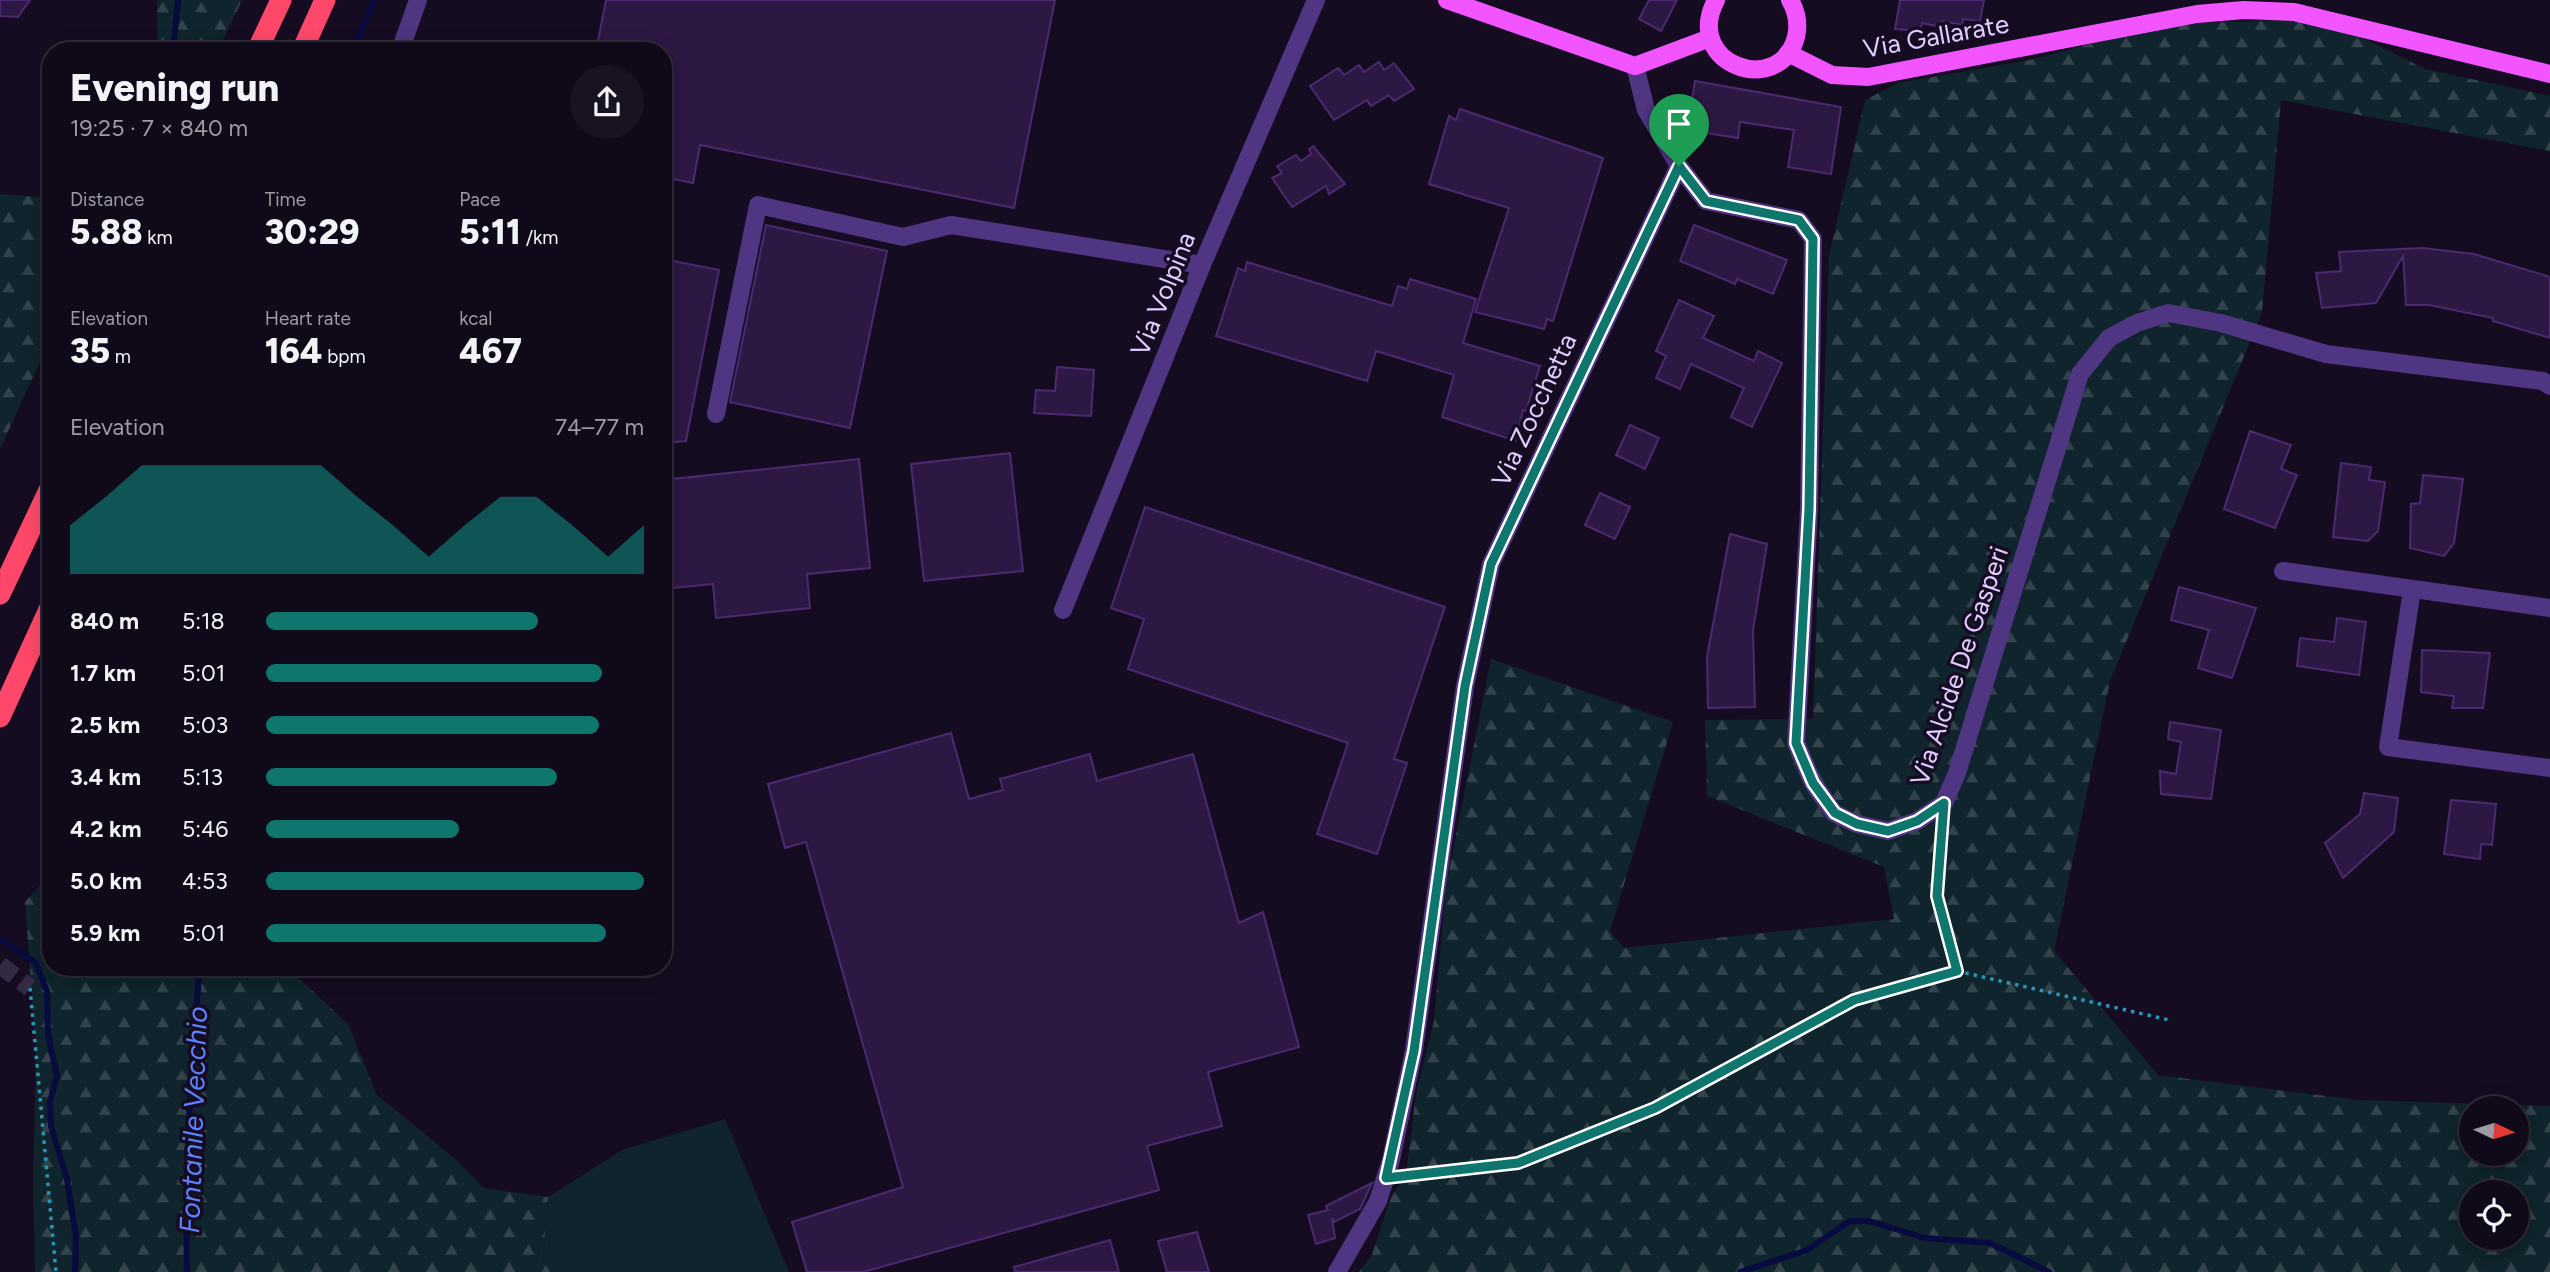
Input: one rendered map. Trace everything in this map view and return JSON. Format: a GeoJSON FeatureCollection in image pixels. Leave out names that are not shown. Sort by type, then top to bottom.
{"type":"FeatureCollection","features":[{"type":"Feature","properties":{"kind":"highway"},"geometry":{"type":"LineString","coordinates":[[261,42],[281,0]]}},
{"type":"Feature","properties":{"kind":"highway"},"geometry":{"type":"LineString","coordinates":[[306,42],[326,0]]}},
{"type":"Feature","properties":{"kind":"highway"},"geometry":{"type":"LineString","coordinates":[[0,594],[42,505]]}},
{"type":"Feature","properties":{"kind":"highway"},"geometry":{"type":"LineString","coordinates":[[0,717],[42,625]]}},
{"type":"Feature","properties":{"kind":"main road"},"geometry":{"type":"LineString","coordinates":[[1447,0],[1635,66],[1710,38]]}},
{"type":"Feature","properties":{"kind":"main road"},"geometry":{"type":"LineString","coordinates":[[1716,0],[1708,25],[1710,38],[1726,61],[1745,69],[1766,68],[1788,52],[1797,28],[1797,15],[1790,0]]}},
{"type":"Feature","properties":{"kind":"main road","name":"Via Gallarate"},"geometry":{"type":"LineString","coordinates":[[1788,52],[1832,75],[1868,77],[2196,14],[2286,6],[2550,74]]}},
{"type":"Feature","properties":{"kind":"street"},"geometry":{"type":"LineString","coordinates":[[403,42],[418,0]]}},
{"type":"Feature","properties":{"kind":"street","name":"Via Volpina"},"geometry":{"type":"LineString","coordinates":[[1063,610],[1202,265],[1316,0]]}},
{"type":"Feature","properties":{"kind":"street","name":"Via Alcide De Gasperi"},"geometry":{"type":"LineString","coordinates":[[1635,66],[1646,110],[1679,166],[1706,201],[1799,220],[1813,239],[1809,509],[1796,743],[1813,783],[1835,813],[1857,824],[1888,831],[1917,821],[1944,803],[1957,773],[2080,374],[2109,338],[2137,323],[2168,313],[2221,323],[2326,354],[2543,381],[2550,386]]}},
{"type":"Feature","properties":{"kind":"street","name":"Via Zocchetta"},"geometry":{"type":"LineString","coordinates":[[1337,1272],[1378,1201],[1386,1178],[1414,1051],[1465,686],[1491,564],[1679,166]]}},
{"type":"Feature","properties":{"kind":"street"},"geometry":{"type":"LineString","coordinates":[[716,414],[758,205],[903,237],[951,225],[1202,265]]}},
{"type":"Feature","properties":{"kind":"street"},"geometry":{"type":"LineString","coordinates":[[2283,571],[2550,608]]}},
{"type":"Feature","properties":{"kind":"street"},"geometry":{"type":"LineString","coordinates":[[2412,590],[2388,747],[2550,768]]}},
{"type":"Feature","properties":{"kind":"path"},"geometry":{"type":"LineString","coordinates":[[1944,803],[1937,896],[1957,971]]}},
{"type":"Feature","properties":{"kind":"path"},"geometry":{"type":"LineString","coordinates":[[1386,1178],[1518,1163],[1655,1108],[1854,1000],[1957,971],[2169,1020]]}},
{"type":"Feature","properties":{"kind":"path"},"geometry":{"type":"LineString","coordinates":[[30,988],[56,1272]]}},
{"type":"Feature","properties":{"kind":"green space"},"geometry":{"type":"Polygon","coordinates":[[[157,0],[242,0],[222,42],[158,42],[157,0]]]}},
{"type":"Feature","properties":{"kind":"green space"},"geometry":{"type":"Polygon","coordinates":[[[2292,20],[2347,30],[2425,69],[2550,96],[2550,151],[2281,100],[2262,313],[2110,681],[2054,951],[2158,1075],[2358,1100],[2459,1103],[2459,1166],[2529,1166],[2529,1105],[2550,1106],[2550,1272],[1359,1272],[1372,1255],[1391,1197],[1406,1175],[1416,1094],[1434,1021],[1446,886],[1491,659],[1673,722],[1610,931],[1624,948],[1894,919],[1884,867],[1707,796],[1705,720],[1813,719],[1829,256],[1865,100],[1898,83],[2030,60],[2128,34],[2202,23],[2292,20]]]}},
{"type":"Feature","properties":{"kind":"green space"},"geometry":{"type":"Polygon","coordinates":[[[0,194],[42,197],[42,358],[0,449],[0,194]]]}},
{"type":"Feature","properties":{"kind":"green space"},"geometry":{"type":"Polygon","coordinates":[[[42,883],[42,976],[297,976],[348,1024],[377,1095],[454,1158],[484,1188],[548,1197],[543,1260],[550,1272],[35,1272],[33,1184],[36,1052],[25,902],[42,883]]]}},
{"type":"Feature","properties":{"kind":"green space"},"geometry":{"type":"Polygon","coordinates":[[[725,1119],[789,1272],[550,1272],[543,1260],[548,1197],[622,1150],[725,1119]]]}},
{"type":"Feature","properties":{"kind":"building"},"geometry":{"type":"Polygon","coordinates":[[[0,0],[30,0],[18,17],[0,16],[0,0]]]}},
{"type":"Feature","properties":{"kind":"building"},"geometry":{"type":"Polygon","coordinates":[[[606,0],[1055,0],[1014,208],[700,145],[693,183],[672,179],[672,42],[598,42],[606,0]]]}},
{"type":"Feature","properties":{"kind":"building"},"geometry":{"type":"Polygon","coordinates":[[[1649,0],[1677,0],[1661,31],[1639,19],[1649,0]]]}},
{"type":"Feature","properties":{"kind":"building"},"geometry":{"type":"Polygon","coordinates":[[[1900,0],[1984,0],[1980,21],[1963,19],[1962,25],[1942,21],[1941,27],[1922,23],[1920,31],[1895,29],[1900,0]]]}},
{"type":"Feature","properties":{"kind":"building"},"geometry":{"type":"Polygon","coordinates":[[[1379,62],[1384,70],[1394,63],[1414,89],[1394,101],[1389,95],[1371,106],[1367,100],[1334,120],[1310,86],[1338,68],[1344,75],[1359,65],[1364,72],[1379,62]]]}},
{"type":"Feature","properties":{"kind":"building"},"geometry":{"type":"Polygon","coordinates":[[[1695,81],[1841,107],[1831,174],[1788,167],[1794,130],[1740,122],[1738,138],[1687,130],[1695,81]]]}},
{"type":"Feature","properties":{"kind":"building"},"geometry":{"type":"Polygon","coordinates":[[[1460,109],[1603,158],[1553,321],[1547,319],[1544,329],[1475,312],[1509,208],[1429,184],[1449,116],[1456,120],[1460,109]]]}},
{"type":"Feature","properties":{"kind":"building"},"geometry":{"type":"Polygon","coordinates":[[[1313,146],[1345,184],[1329,194],[1326,186],[1292,207],[1272,178],[1282,173],[1277,166],[1296,155],[1301,161],[1311,154],[1309,149],[1313,146]]]}},
{"type":"Feature","properties":{"kind":"building"},"geometry":{"type":"Polygon","coordinates":[[[766,225],[887,251],[850,428],[730,402],[766,225]]]}},
{"type":"Feature","properties":{"kind":"building"},"geometry":{"type":"Polygon","coordinates":[[[1694,225],[1787,260],[1773,294],[1737,279],[1735,284],[1680,261],[1694,225]]]}},
{"type":"Feature","properties":{"kind":"building"},"geometry":{"type":"Polygon","coordinates":[[[2422,248],[2474,254],[2550,277],[2550,338],[2493,321],[2493,318],[2429,305],[2406,305],[2403,256],[2376,303],[2322,308],[2316,273],[2341,271],[2339,252],[2422,248]]]}},
{"type":"Feature","properties":{"kind":"building"},"geometry":{"type":"Polygon","coordinates":[[[672,261],[719,270],[686,441],[672,442],[672,261]]]}},
{"type":"Feature","properties":{"kind":"building"},"geometry":{"type":"Polygon","coordinates":[[[1247,262],[1392,306],[1398,286],[1407,289],[1410,279],[1476,299],[1463,343],[1540,366],[1526,411],[1523,410],[1516,441],[1442,417],[1454,375],[1376,351],[1367,381],[1216,336],[1238,268],[1245,271],[1247,262]]]}},
{"type":"Feature","properties":{"kind":"building"},"geometry":{"type":"Polygon","coordinates":[[[1679,300],[1714,316],[1703,338],[1754,361],[1758,351],[1782,363],[1752,427],[1731,417],[1744,388],[1691,364],[1680,389],[1656,378],[1666,356],[1656,351],[1679,300]]]}},
{"type":"Feature","properties":{"kind":"building"},"geometry":{"type":"Polygon","coordinates":[[[1057,367],[1094,370],[1091,416],[1034,413],[1036,390],[1055,391],[1057,367]]]}},
{"type":"Feature","properties":{"kind":"building"},"geometry":{"type":"Polygon","coordinates":[[[1630,425],[1659,438],[1645,469],[1616,455],[1630,425]]]}},
{"type":"Feature","properties":{"kind":"building"},"geometry":{"type":"Polygon","coordinates":[[[2250,431],[2291,445],[2281,469],[2297,475],[2275,528],[2224,509],[2250,431]]]}},
{"type":"Feature","properties":{"kind":"building"},"geometry":{"type":"Polygon","coordinates":[[[1010,453],[1023,571],[924,581],[911,464],[1010,453]]]}},
{"type":"Feature","properties":{"kind":"building"},"geometry":{"type":"Polygon","coordinates":[[[859,459],[870,568],[807,574],[810,608],[716,618],[713,584],[672,588],[672,479],[859,459]]]}},
{"type":"Feature","properties":{"kind":"building"},"geometry":{"type":"Polygon","coordinates":[[[2341,463],[2371,467],[2369,480],[2385,482],[2378,531],[2368,541],[2333,537],[2341,463]]]}},
{"type":"Feature","properties":{"kind":"building"},"geometry":{"type":"Polygon","coordinates":[[[2423,475],[2463,479],[2454,543],[2444,556],[2410,548],[2411,504],[2420,503],[2423,475]]]}},
{"type":"Feature","properties":{"kind":"building"},"geometry":{"type":"Polygon","coordinates":[[[1600,493],[1630,507],[1615,539],[1585,525],[1600,493]]]}},
{"type":"Feature","properties":{"kind":"building"},"geometry":{"type":"Polygon","coordinates":[[[1145,507],[1445,607],[1394,759],[1407,763],[1377,854],[1317,834],[1348,743],[1128,669],[1144,619],[1111,608],[1145,507]]]}},
{"type":"Feature","properties":{"kind":"building"},"geometry":{"type":"Polygon","coordinates":[[[1730,534],[1767,544],[1753,630],[1755,707],[1708,708],[1707,656],[1730,534]]]}},
{"type":"Feature","properties":{"kind":"building"},"geometry":{"type":"Polygon","coordinates":[[[2179,587],[2256,608],[2232,678],[2198,668],[2209,630],[2171,620],[2179,587]]]}},
{"type":"Feature","properties":{"kind":"building"},"geometry":{"type":"Polygon","coordinates":[[[2337,618],[2366,622],[2359,675],[2297,666],[2300,638],[2334,642],[2337,618]]]}},
{"type":"Feature","properties":{"kind":"building"},"geometry":{"type":"Polygon","coordinates":[[[2422,650],[2490,653],[2483,708],[2452,708],[2454,696],[2421,692],[2422,650]]]}},
{"type":"Feature","properties":{"kind":"building"},"geometry":{"type":"Polygon","coordinates":[[[2170,722],[2221,730],[2211,799],[2161,794],[2160,771],[2176,774],[2181,742],[2168,739],[2170,722]]]}},
{"type":"Feature","properties":{"kind":"building"},"geometry":{"type":"Polygon","coordinates":[[[951,733],[969,799],[1003,790],[1000,779],[1090,754],[1097,781],[1193,754],[1239,923],[1263,912],[1299,1047],[1208,1072],[1222,1126],[1147,1146],[1159,1190],[863,1272],[807,1272],[792,1222],[903,1187],[806,842],[785,848],[768,784],[951,733]]]}},
{"type":"Feature","properties":{"kind":"building"},"geometry":{"type":"Polygon","coordinates":[[[2364,793],[2398,798],[2394,832],[2343,878],[2325,843],[2360,814],[2364,793]]]}},
{"type":"Feature","properties":{"kind":"building"},"geometry":{"type":"Polygon","coordinates":[[[2451,800],[2496,804],[2492,845],[2481,844],[2480,859],[2444,854],[2451,800]]]}},
{"type":"Feature","properties":{"kind":"building"},"geometry":{"type":"Polygon","coordinates":[[[1372,1183],[1360,1209],[1334,1222],[1332,1218],[1335,1238],[1316,1244],[1308,1215],[1328,1210],[1326,1206],[1372,1183]]]}},
{"type":"Feature","properties":{"kind":"building"},"geometry":{"type":"Polygon","coordinates":[[[1197,1232],[1209,1272],[1167,1272],[1158,1241],[1197,1232]]]}},
{"type":"Feature","properties":{"kind":"building"},"geometry":{"type":"Polygon","coordinates":[[[1110,1240],[1119,1272],[1015,1272],[1014,1267],[1110,1240]]]}},
{"type":"Feature","properties":{"kind":"waterway","name":"Fontanile Vecchio"},"geometry":{"type":"LineString","coordinates":[[174,42],[178,0]]}},
{"type":"Feature","properties":{"kind":"waterway"},"geometry":{"type":"LineString","coordinates":[[357,42],[374,0]]}},
{"type":"Feature","properties":{"kind":"waterway"},"geometry":{"type":"LineString","coordinates":[[2,940],[36,963],[47,991],[48,1034],[57,1076],[50,1102],[51,1126],[67,1179],[76,1237],[75,1272]]}},
{"type":"Feature","properties":{"kind":"waterway","name":"Fontanile Vecchio"},"geometry":{"type":"LineString","coordinates":[[187,1272],[189,1120],[199,976]]}},
{"type":"Feature","properties":{"kind":"waterway"},"geometry":{"type":"LineString","coordinates":[[1740,1272],[1807,1250],[1850,1221],[1869,1221],[1925,1238],[1990,1243],[2049,1272]]}},
{"type":"Feature","properties":{"kind":"tunnel"},"geometry":{"type":"LineString","coordinates":[[0,965],[30,988]]}},
{"type":"Feature","properties":{"kind":"route"},"geometry":{"type":"LineString","coordinates":[[1679,166],[1706,201],[1799,220],[1813,239],[1809,509],[1796,743],[1813,783],[1835,813],[1857,824],[1888,831],[1917,821],[1944,803],[1937,896],[1957,971],[1854,1000],[1655,1108],[1518,1163],[1386,1178],[1414,1051],[1465,686],[1491,564],[1679,166]]}}]}
